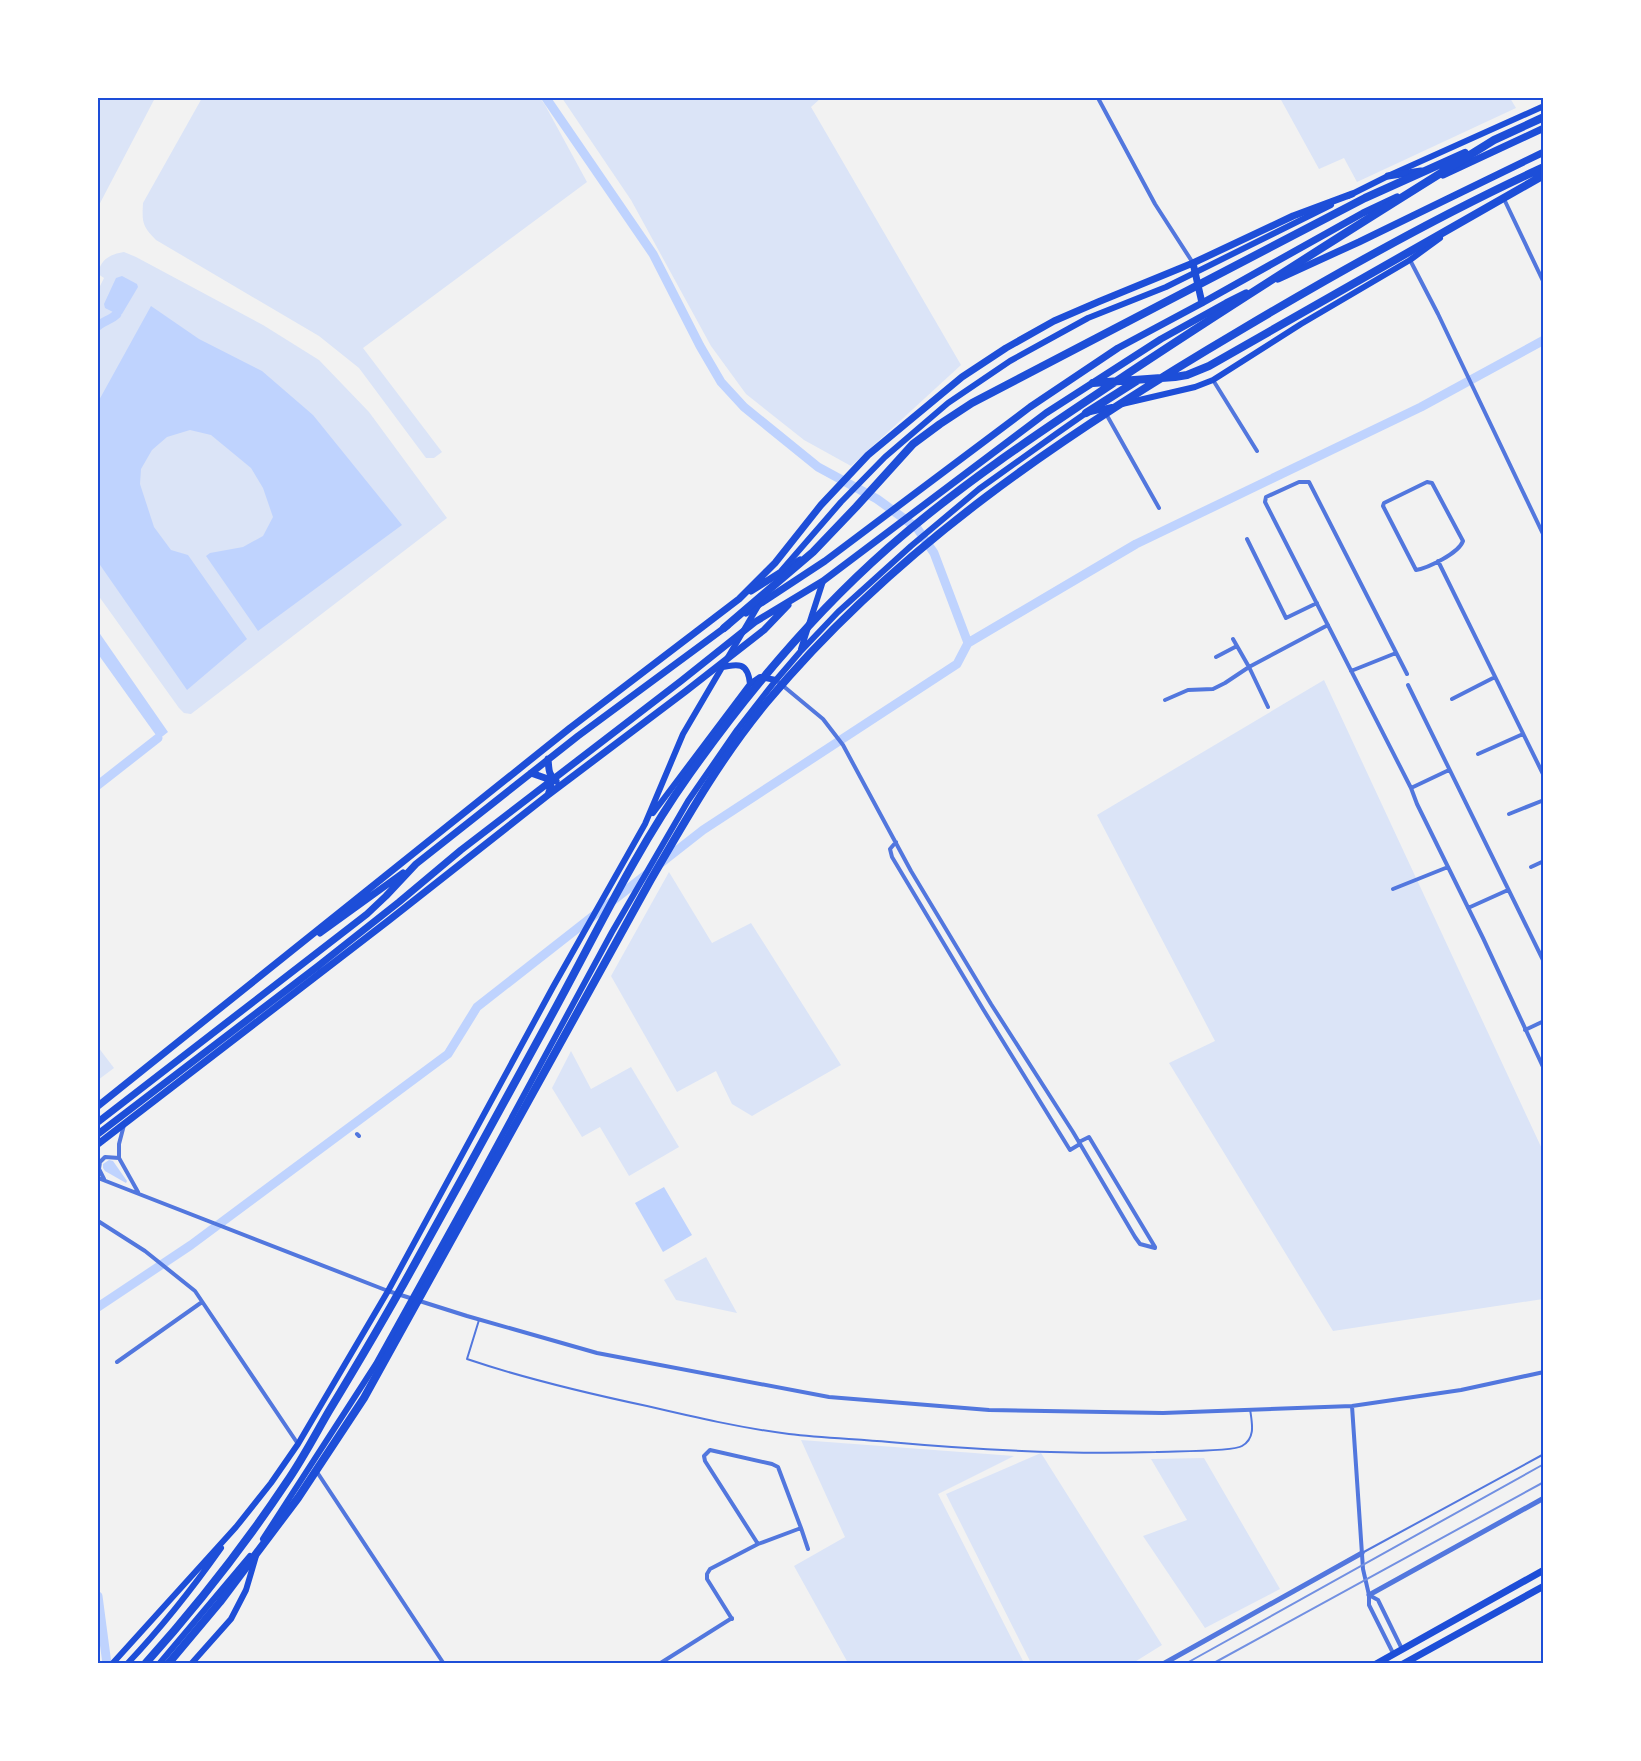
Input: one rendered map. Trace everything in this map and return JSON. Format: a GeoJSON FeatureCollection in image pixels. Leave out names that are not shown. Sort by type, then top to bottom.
{"type":"FeatureCollection","features":[{"type":"Feature","properties":{"kind":"highway"},"geometry":{"type":"LineString","coordinates":[[724,628],[813,552],[914,444],[940,423],[972,403],[1365,198],[1544,117]]}},
{"type":"Feature","properties":{"kind":"highway"},"geometry":{"type":"LineString","coordinates":[[145,1664],[228,1564],[287,1481],[382,1323],[647,841],[686,779],[766,674],[795,641],[839,594],[887,549],[998,460],[1166,348],[1494,140]]}},
{"type":"Feature","properties":{"kind":"highway"},"geometry":{"type":"LineString","coordinates":[[168,1664],[220,1602],[298,1498],[336,1442],[392,1349],[690,812],[726,757],[766,703],[815,648],[870,593],[943,530],[1002,484],[1153,382],[1385,246],[1544,167]]}},
{"type":"Feature","properties":{"kind":"highway"},"geometry":{"type":"LineString","coordinates":[[1093,383],[1175,377],[1209,366],[1544,176]]}},
{"type":"Feature","properties":{"kind":"highway"},"geometry":{"type":"LineString","coordinates":[[1086,413],[1140,379]]}},
{"type":"Feature","properties":{"kind":"main road"},"geometry":{"type":"LineString","coordinates":[[645,824],[683,734],[776,578],[841,502],[885,457],[948,403],[1010,361],[1088,318],[1166,287],[1388,176],[1544,106]]}},
{"type":"Feature","properties":{"kind":"main road"},"geometry":{"type":"LineString","coordinates":[[264,973],[416,864],[578,736],[724,628],[845,547],[1030,407],[1118,348],[1363,213],[1544,128]]}},
{"type":"Feature","properties":{"kind":"main road"},"geometry":{"type":"LineString","coordinates":[[98,1134],[318,966],[461,850],[755,622],[823,581],[1046,413],[1161,339],[1226,303],[1359,242],[1544,152]]}},
{"type":"Feature","properties":{"kind":"main road"},"geometry":{"type":"LineString","coordinates":[[1388,176],[1471,162]]}},
{"type":"Feature","properties":{"kind":"main road"},"geometry":{"type":"LineString","coordinates":[[159,1664],[259,1546],[376,1364],[612,932],[688,801],[737,730],[800,652],[838,612],[979,489],[1086,413],[1195,387],[1214,380],[1301,324],[1410,260],[1466,218],[1544,176]]}},
{"type":"Feature","properties":{"kind":"main road"},"geometry":{"type":"LineString","coordinates":[[739,599],[774,563],[821,505],[868,455],[962,377],[1006,348],[1080,309],[1193,263],[1284,220],[1352,194]]}},
{"type":"Feature","properties":{"kind":"main road"},"geometry":{"type":"LineString","coordinates":[[1193,263],[1202,303]]}},
{"type":"Feature","properties":{"kind":"main road"},"geometry":{"type":"LineString","coordinates":[[1265,268],[1279,268],[1281,273],[1276,280]]}},
{"type":"Feature","properties":{"kind":"main road"},"geometry":{"type":"LineString","coordinates":[[98,1106],[333,916],[615,694],[739,599],[813,552]]}},
{"type":"Feature","properties":{"kind":"main road"},"geometry":{"type":"LineString","coordinates":[[800,652],[823,581]]}},
{"type":"Feature","properties":{"kind":"main road"},"geometry":{"type":"LineString","coordinates":[[98,1144],[548,795],[712,671],[764,630],[796,598]]}},
{"type":"Feature","properties":{"kind":"main road"},"geometry":{"type":"LineString","coordinates":[[712,671],[733,664],[743,667],[749,673],[750,684]]}},
{"type":"Feature","properties":{"kind":"main road"},"geometry":{"type":"LineString","coordinates":[[112,1664],[236,1527],[271,1484],[298,1444],[388,1291],[553,987],[645,824],[750,684],[760,677],[776,680]]}},
{"type":"Feature","properties":{"kind":"main road"},"geometry":{"type":"LineString","coordinates":[[578,736],[615,694]]}},
{"type":"Feature","properties":{"kind":"main road"},"geometry":{"type":"LineString","coordinates":[[548,759],[551,777],[564,783]]}},
{"type":"Feature","properties":{"kind":"main road"},"geometry":{"type":"LineString","coordinates":[[531,773],[548,779],[550,786],[548,795]]}},
{"type":"Feature","properties":{"kind":"main road"},"geometry":{"type":"LineString","coordinates":[[98,1122],[367,914],[416,864]]}},
{"type":"Feature","properties":{"kind":"main road"},"geometry":{"type":"LineString","coordinates":[[127,1664],[191,1591],[236,1527]]}},
{"type":"Feature","properties":{"kind":"main road"},"geometry":{"type":"LineString","coordinates":[[190,1664],[231,1619],[246,1590],[259,1546]]}},
{"type":"Feature","properties":{"kind":"main road"},"geometry":{"type":"LineString","coordinates":[[1376,1664],[1544,1570]]}},
{"type":"Feature","properties":{"kind":"main road"},"geometry":{"type":"LineString","coordinates":[[1403,1664],[1544,1586]]}},
{"type":"Feature","properties":{"kind":"street"},"geometry":{"type":"LineString","coordinates":[[1098,98],[1155,204],[1193,263]]}},
{"type":"Feature","properties":{"kind":"street"},"geometry":{"type":"LineString","coordinates":[[1504,199],[1544,283]]}},
{"type":"Feature","properties":{"kind":"street"},"geometry":{"type":"LineString","coordinates":[[1410,260],[1544,536]]}},
{"type":"Feature","properties":{"kind":"street"},"geometry":{"type":"LineString","coordinates":[[1214,380],[1257,451]]}},
{"type":"Feature","properties":{"kind":"street"},"geometry":{"type":"LineString","coordinates":[[1103,409],[1159,508]]}},
{"type":"Feature","properties":{"kind":"street"},"geometry":{"type":"LineString","coordinates":[[1407,674],[1309,482],[1299,482],[1266,497],[1265,502],[1411,788],[1544,1069]]}},
{"type":"Feature","properties":{"kind":"street"},"geometry":{"type":"LineString","coordinates":[[1427,482],[1432,483],[1464,541],[1459,549],[1438,561],[1418,570],[1414,569],[1383,506],[1384,503],[1427,482]]}},
{"type":"Feature","properties":{"kind":"street"},"geometry":{"type":"LineString","coordinates":[[1248,539],[1286,618],[1317,603]]}},
{"type":"Feature","properties":{"kind":"street"},"geometry":{"type":"LineString","coordinates":[[1438,561],[1544,776]]}},
{"type":"Feature","properties":{"kind":"street"},"geometry":{"type":"LineString","coordinates":[[1165,700],[1188,690],[1213,689],[1328,625]]}},
{"type":"Feature","properties":{"kind":"street"},"geometry":{"type":"LineString","coordinates":[[1233,639],[1268,707]]}},
{"type":"Feature","properties":{"kind":"street"},"geometry":{"type":"LineString","coordinates":[[1216,657],[1237,646]]}},
{"type":"Feature","properties":{"kind":"street"},"geometry":{"type":"LineString","coordinates":[[1351,671],[1396,653]]}},
{"type":"Feature","properties":{"kind":"street"},"geometry":{"type":"LineString","coordinates":[[1452,699],[1495,677]]}},
{"type":"Feature","properties":{"kind":"street"},"geometry":{"type":"LineString","coordinates":[[776,680],[815,712],[833,731],[991,1004],[1065,1118],[1079,1143],[1140,1244],[1155,1248],[1089,1137],[1079,1143],[1070,1150],[892,857],[890,849],[896,842]]}},
{"type":"Feature","properties":{"kind":"street"},"geometry":{"type":"LineString","coordinates":[[1408,685],[1544,962]]}},
{"type":"Feature","properties":{"kind":"street"},"geometry":{"type":"LineString","coordinates":[[1478,754],[1523,734]]}},
{"type":"Feature","properties":{"kind":"street"},"geometry":{"type":"LineString","coordinates":[[1411,788],[1449,770]]}},
{"type":"Feature","properties":{"kind":"street"},"geometry":{"type":"LineString","coordinates":[[1509,814],[1544,800]]}},
{"type":"Feature","properties":{"kind":"street"},"geometry":{"type":"LineString","coordinates":[[1531,867],[1544,861]]}},
{"type":"Feature","properties":{"kind":"street"},"geometry":{"type":"LineString","coordinates":[[1393,889],[1448,867]]}},
{"type":"Feature","properties":{"kind":"street"},"geometry":{"type":"LineString","coordinates":[[1468,908],[1508,890]]}},
{"type":"Feature","properties":{"kind":"street"},"geometry":{"type":"LineString","coordinates":[[920,905],[929,900]]}},
{"type":"Feature","properties":{"kind":"street"},"geometry":{"type":"LineString","coordinates":[[983,1009],[991,1004]]}},
{"type":"Feature","properties":{"kind":"street"},"geometry":{"type":"LineString","coordinates":[[1526,1030],[1544,1022]]}},
{"type":"Feature","properties":{"kind":"street"},"geometry":{"type":"LineString","coordinates":[[1018,1065],[1027,1060]]}},
{"type":"Feature","properties":{"kind":"street"},"geometry":{"type":"LineString","coordinates":[[1055,1124],[1065,1118]]}},
{"type":"Feature","properties":{"kind":"street"},"geometry":{"type":"LineString","coordinates":[[124,1124],[119,1144],[119,1158],[139,1194]]}},
{"type":"Feature","properties":{"kind":"street"},"geometry":{"type":"LineString","coordinates":[[104,1180],[100,1174],[100,1162],[105,1157],[119,1158]]}},
{"type":"Feature","properties":{"kind":"street"},"geometry":{"type":"LineString","coordinates":[[98,1178],[411,1299],[597,1353],[830,1397],[989,1410],[1163,1413],[1352,1406],[1461,1390],[1544,1372]]}},
{"type":"Feature","properties":{"kind":"street"},"geometry":{"type":"LineString","coordinates":[[98,1221],[145,1251],[195,1291],[298,1444]]}},
{"type":"Feature","properties":{"kind":"street"},"geometry":{"type":"LineString","coordinates":[[117,1362],[202,1302]]}},
{"type":"Feature","properties":{"kind":"street"},"geometry":{"type":"LineString","coordinates":[[1352,1406],[1363,1569],[1369,1605],[1393,1654]]}},
{"type":"Feature","properties":{"kind":"street"},"geometry":{"type":"LineString","coordinates":[[758,1544],[705,1461],[706,1452],[710,1450],[777,1467],[808,1549]]}},
{"type":"Feature","properties":{"kind":"street"},"geometry":{"type":"LineString","coordinates":[[311,1464],[444,1664]]}},
{"type":"Feature","properties":{"kind":"street"},"geometry":{"type":"LineString","coordinates":[[1369,1595],[1544,1498]]}},
{"type":"Feature","properties":{"kind":"street"},"geometry":{"type":"LineString","coordinates":[[659,1664],[733,1618],[707,1579],[710,1569],[758,1544],[801,1528]]}},
{"type":"Feature","properties":{"kind":"street"},"geometry":{"type":"LineString","coordinates":[[1163,1664],[1362,1553]]}},
{"type":"Feature","properties":{"kind":"street"},"geometry":{"type":"LineString","coordinates":[[1369,1595],[1378,1600],[1402,1649]]}},
{"type":"Feature","properties":{"kind":"lane"},"geometry":{"type":"LineString","coordinates":[[479,1319],[467,1359],[577,1391],[732,1426],[792,1434],[962,1449],[1052,1453],[1216,1450],[1240,1448],[1248,1441],[1253,1428],[1250,1409]]}},
{"type":"Feature","properties":{"kind":"lane"},"geometry":{"type":"LineString","coordinates":[[1362,1553],[1544,1454]]}},
{"type":"Feature","properties":{"kind":"shaded area"},"geometry":{"type":"Polygon","coordinates":[[[98,98],[155,98],[98,207],[98,98]]]}},
{"type":"Feature","properties":{"kind":"shaded area"},"geometry":{"type":"Polygon","coordinates":[[[202,98],[540,98],[545,105],[587,182],[363,348],[442,452],[434,458],[426,458],[359,368],[319,336],[156,240],[145,227],[143,203],[202,98]]]}},
{"type":"Feature","properties":{"kind":"shaded area"},"geometry":{"type":"Polygon","coordinates":[[[562,98],[821,98],[811,107],[961,365],[851,466],[804,440],[746,394],[711,346],[631,200],[562,98]]]}},
{"type":"Feature","properties":{"kind":"shaded area"},"geometry":{"type":"Polygon","coordinates":[[[1280,98],[1510,98],[1516,108],[1357,182],[1344,158],[1319,169],[1280,98]]]}},
{"type":"Feature","properties":{"kind":"shaded area"},"geometry":{"type":"Polygon","coordinates":[[[124,252],[263,325],[319,360],[369,412],[447,518],[191,714],[184,713],[179,708],[98,595],[98,290],[104,278],[98,274],[106,258],[124,252]]]}},
{"type":"Feature","properties":{"kind":"shaded area"},"geometry":{"type":"Polygon","coordinates":[[[1324,680],[1543,1151],[1543,1299],[1333,1331],[1169,1063],[1215,1041],[1097,815],[1324,680]]]}},
{"type":"Feature","properties":{"kind":"shaded area"},"geometry":{"type":"Polygon","coordinates":[[[669,872],[712,943],[751,923],[841,1065],[752,1116],[732,1104],[716,1071],[677,1092],[611,976],[669,872]]]}},
{"type":"Feature","properties":{"kind":"shaded area"},"geometry":{"type":"Polygon","coordinates":[[[98,1047],[114,1068],[98,1080],[98,1047]]]}},
{"type":"Feature","properties":{"kind":"shaded area"},"geometry":{"type":"Polygon","coordinates":[[[571,1051],[591,1089],[631,1067],[679,1147],[629,1176],[600,1127],[582,1137],[552,1088],[571,1051]]]}},
{"type":"Feature","properties":{"kind":"shaded area"},"geometry":{"type":"Polygon","coordinates":[[[706,1257],[737,1313],[676,1300],[664,1280],[706,1257]]]}},
{"type":"Feature","properties":{"kind":"shaded area"},"geometry":{"type":"Polygon","coordinates":[[[801,1440],[1014,1456],[938,1494],[1024,1663],[848,1663],[794,1566],[845,1537],[801,1440]]]}},
{"type":"Feature","properties":{"kind":"shaded area"},"geometry":{"type":"Polygon","coordinates":[[[1041,1453],[1162,1645],[1133,1663],[1031,1663],[946,1494],[1041,1453]]]}},
{"type":"Feature","properties":{"kind":"shaded area"},"geometry":{"type":"Polygon","coordinates":[[[1204,1458],[1280,1589],[1205,1628],[1143,1536],[1187,1520],[1151,1459],[1204,1458]]]}},
{"type":"Feature","properties":{"kind":"water"},"geometry":{"type":"Polygon","coordinates":[[[122,276],[137,284],[138,287],[122,314],[117,314],[105,308],[104,304],[116,278],[122,276]]]}},
{"type":"Feature","properties":{"kind":"water"},"geometry":{"type":"Polygon","coordinates":[[[151,306],[199,339],[262,371],[313,415],[402,525],[258,631],[206,556],[210,553],[243,547],[263,536],[273,517],[263,488],[251,468],[211,435],[190,430],[167,437],[152,450],[141,469],[140,484],[154,527],[171,550],[188,555],[247,639],[187,690],[98,562],[98,402],[151,306]]]}},
{"type":"Feature","properties":{"kind":"water"},"geometry":{"type":"Polygon","coordinates":[[[98,631],[168,732],[163,736],[158,738],[98,654],[98,631]]]}},
{"type":"Feature","properties":{"kind":"water"},"geometry":{"type":"Polygon","coordinates":[[[109,1160],[113,1161],[127,1181],[126,1183],[105,1171],[103,1164],[109,1160]]]}},
{"type":"Feature","properties":{"kind":"water"},"geometry":{"type":"Polygon","coordinates":[[[664,1187],[692,1235],[663,1252],[635,1203],[664,1187]]]}},
{"type":"Feature","properties":{"kind":"waterway"},"geometry":{"type":"LineString","coordinates":[[546,98],[653,254],[721,382],[744,407],[818,467],[877,499],[917,528],[934,553],[968,643]]}},
{"type":"Feature","properties":{"kind":"waterway"},"geometry":{"type":"LineString","coordinates":[[98,326],[117,314]]}},
{"type":"Feature","properties":{"kind":"waterway"},"geometry":{"type":"LineString","coordinates":[[98,1307],[191,1245],[448,1054],[477,1007],[703,830],[957,664],[968,643],[1136,544],[1421,407],[1544,340]]}},
{"type":"Feature","properties":{"kind":"waterway"},"geometry":{"type":"LineString","coordinates":[[98,785],[158,738]]}},
{"type":"Feature","properties":{"kind":"waterway"},"geometry":{"type":"LineString","coordinates":[[98,1596],[107,1664]]}},
{"type":"Feature","properties":{"kind":"railway"},"geometry":{"type":"LineString","coordinates":[[1185,1664],[1544,1464]]}},
{"type":"Feature","properties":{"kind":"railway"},"geometry":{"type":"LineString","coordinates":[[1212,1664],[1544,1482]]}}]}
